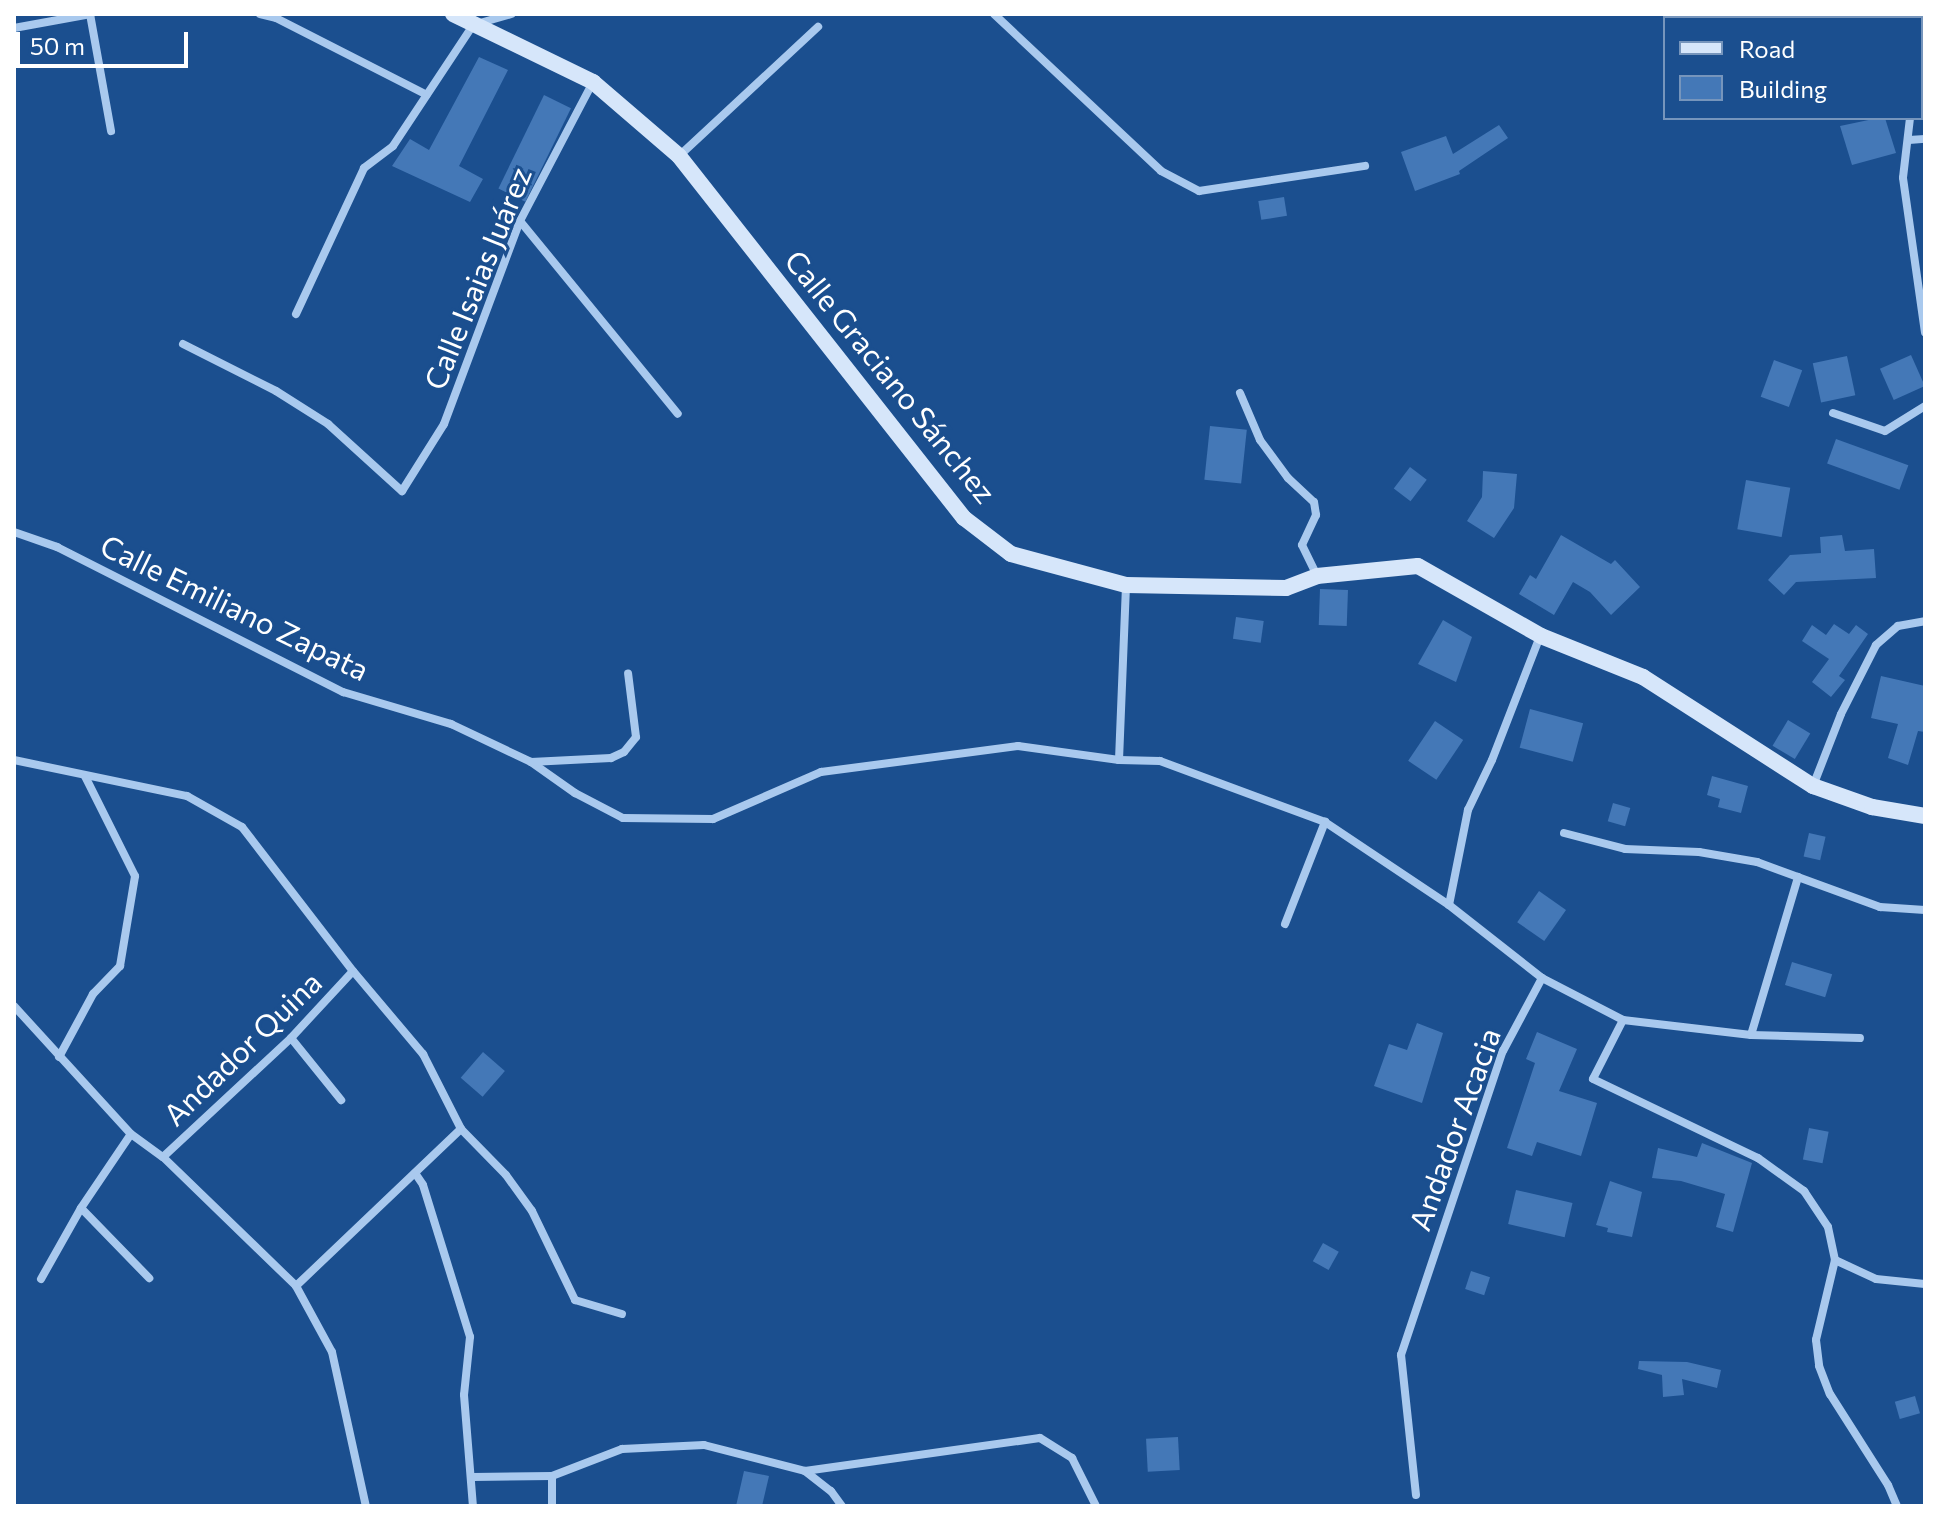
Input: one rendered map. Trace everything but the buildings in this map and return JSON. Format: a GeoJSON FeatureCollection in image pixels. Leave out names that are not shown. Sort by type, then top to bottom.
{"type":"FeatureCollection","features":[{"type":"Feature","properties":{"kind":"street"},"geometry":{"type":"LineString","coordinates":[[14,28],[91,14],[111,131]]}},
{"type":"Feature","properties":{"kind":"street"},"geometry":{"type":"LineString","coordinates":[[260,14],[276,18],[427,95]]}},
{"type":"Feature","properties":{"kind":"street","name":"Calle Graciano Sánchez"},"geometry":{"type":"LineString","coordinates":[[453,14],[593,82],[679,156],[964,518],[1011,554],[1126,585],[1286,588],[1317,576],[1418,566],[1541,636],[1643,677],[1813,786],[1872,807],[1925,816]]}},
{"type":"Feature","properties":{"kind":"street"},"geometry":{"type":"LineString","coordinates":[[296,314],[364,168],[393,146],[473,25],[511,14]]}},
{"type":"Feature","properties":{"kind":"street"},"geometry":{"type":"LineString","coordinates":[[994,14],[1161,171],[1199,191],[1365,166]]}},
{"type":"Feature","properties":{"kind":"street"},"geometry":{"type":"LineString","coordinates":[[679,156],[818,27]]}},
{"type":"Feature","properties":{"kind":"street","name":"Calle Isaias Juárez"},"geometry":{"type":"LineString","coordinates":[[183,344],[276,391],[328,424],[402,491],[444,424],[520,221],[593,82]]}},
{"type":"Feature","properties":{"kind":"street"},"geometry":{"type":"LineString","coordinates":[[1910,120],[1903,178],[1925,332]]}},
{"type":"Feature","properties":{"kind":"street"},"geometry":{"type":"LineString","coordinates":[[1909,140],[1925,139]]}},
{"type":"Feature","properties":{"kind":"street"},"geometry":{"type":"LineString","coordinates":[[520,221],[678,414]]}},
{"type":"Feature","properties":{"kind":"street"},"geometry":{"type":"LineString","coordinates":[[1240,393],[1260,440],[1288,478],[1314,502],[1316,515],[1302,545],[1304,555],[1317,576]]}},
{"type":"Feature","properties":{"kind":"street"},"geometry":{"type":"LineString","coordinates":[[1833,413],[1885,431],[1925,406]]}},
{"type":"Feature","properties":{"kind":"street","name":"Calle Emiliano Zapata"},"geometry":{"type":"LineString","coordinates":[[14,532],[57,547],[343,692],[451,724],[531,762],[575,793],[623,818],[713,819],[821,772],[1018,746],[1119,760],[1160,761],[1325,822],[1449,905],[1542,978],[1623,1020]]}},
{"type":"Feature","properties":{"kind":"street"},"geometry":{"type":"LineString","coordinates":[[1119,760],[1126,585]]}},
{"type":"Feature","properties":{"kind":"street"},"geometry":{"type":"LineString","coordinates":[[1813,786],[1841,714],[1876,645],[1898,626],[1925,621]]}},
{"type":"Feature","properties":{"kind":"street"},"geometry":{"type":"LineString","coordinates":[[1449,905],[1468,810],[1492,760],[1541,636]]}},
{"type":"Feature","properties":{"kind":"street"},"geometry":{"type":"LineString","coordinates":[[531,762],[611,758],[624,752],[636,737],[628,673]]}},
{"type":"Feature","properties":{"kind":"street"},"geometry":{"type":"LineString","coordinates":[[14,760],[187,796],[242,827],[353,971],[423,1054],[461,1129],[506,1175],[532,1211],[575,1300],[622,1314]]}},
{"type":"Feature","properties":{"kind":"street"},"geometry":{"type":"LineString","coordinates":[[59,1057],[93,994],[120,966],[135,876],[85,776]]}},
{"type":"Feature","properties":{"kind":"street"},"geometry":{"type":"LineString","coordinates":[[1285,924],[1325,822]]}},
{"type":"Feature","properties":{"kind":"street"},"geometry":{"type":"LineString","coordinates":[[1564,833],[1625,849],[1699,852],[1757,862],[1880,907],[1925,910]]}},
{"type":"Feature","properties":{"kind":"street"},"geometry":{"type":"LineString","coordinates":[[1751,1035],[1798,877]]}},
{"type":"Feature","properties":{"kind":"street","name":"Andador Quina"},"geometry":{"type":"LineString","coordinates":[[163,1157],[291,1038],[353,971]]}},
{"type":"Feature","properties":{"kind":"street","name":"Andador Acacia"},"geometry":{"type":"LineString","coordinates":[[1416,1495],[1401,1355],[1461,1168],[1503,1051],[1542,978]]}},
{"type":"Feature","properties":{"kind":"street"},"geometry":{"type":"LineString","coordinates":[[15,1013],[131,1134],[163,1157],[296,1286],[332,1352],[366,1506]]}},
{"type":"Feature","properties":{"kind":"street"},"geometry":{"type":"LineString","coordinates":[[1860,1038],[1751,1035],[1623,1020],[1593,1079],[1758,1158],[1804,1191],[1828,1227],[1835,1260],[1816,1340],[1819,1366],[1830,1394],[1888,1485],[1897,1506]]}},
{"type":"Feature","properties":{"kind":"street"},"geometry":{"type":"LineString","coordinates":[[291,1038],[341,1100]]}},
{"type":"Feature","properties":{"kind":"street"},"geometry":{"type":"LineString","coordinates":[[296,1286],[461,1129]]}},
{"type":"Feature","properties":{"kind":"street"},"geometry":{"type":"LineString","coordinates":[[41,1279],[81,1208],[131,1134]]}},
{"type":"Feature","properties":{"kind":"street"},"geometry":{"type":"LineString","coordinates":[[415,1173],[423,1185],[470,1337],[464,1395],[473,1506]]}},
{"type":"Feature","properties":{"kind":"street"},"geometry":{"type":"LineString","coordinates":[[81,1208],[149,1278]]}},
{"type":"Feature","properties":{"kind":"street"},"geometry":{"type":"LineString","coordinates":[[1835,1260],[1876,1279],[1925,1284]]}},
{"type":"Feature","properties":{"kind":"street"},"geometry":{"type":"LineString","coordinates":[[473,1477],[552,1476],[622,1449],[704,1445],[805,1471],[1040,1438],[1072,1458],[1096,1506]]}},
{"type":"Feature","properties":{"kind":"street"},"geometry":{"type":"LineString","coordinates":[[805,1471],[831,1491],[842,1506]]}},
{"type":"Feature","properties":{"kind":"street"},"geometry":{"type":"LineString","coordinates":[[552,1476],[552,1506]]}}]}
